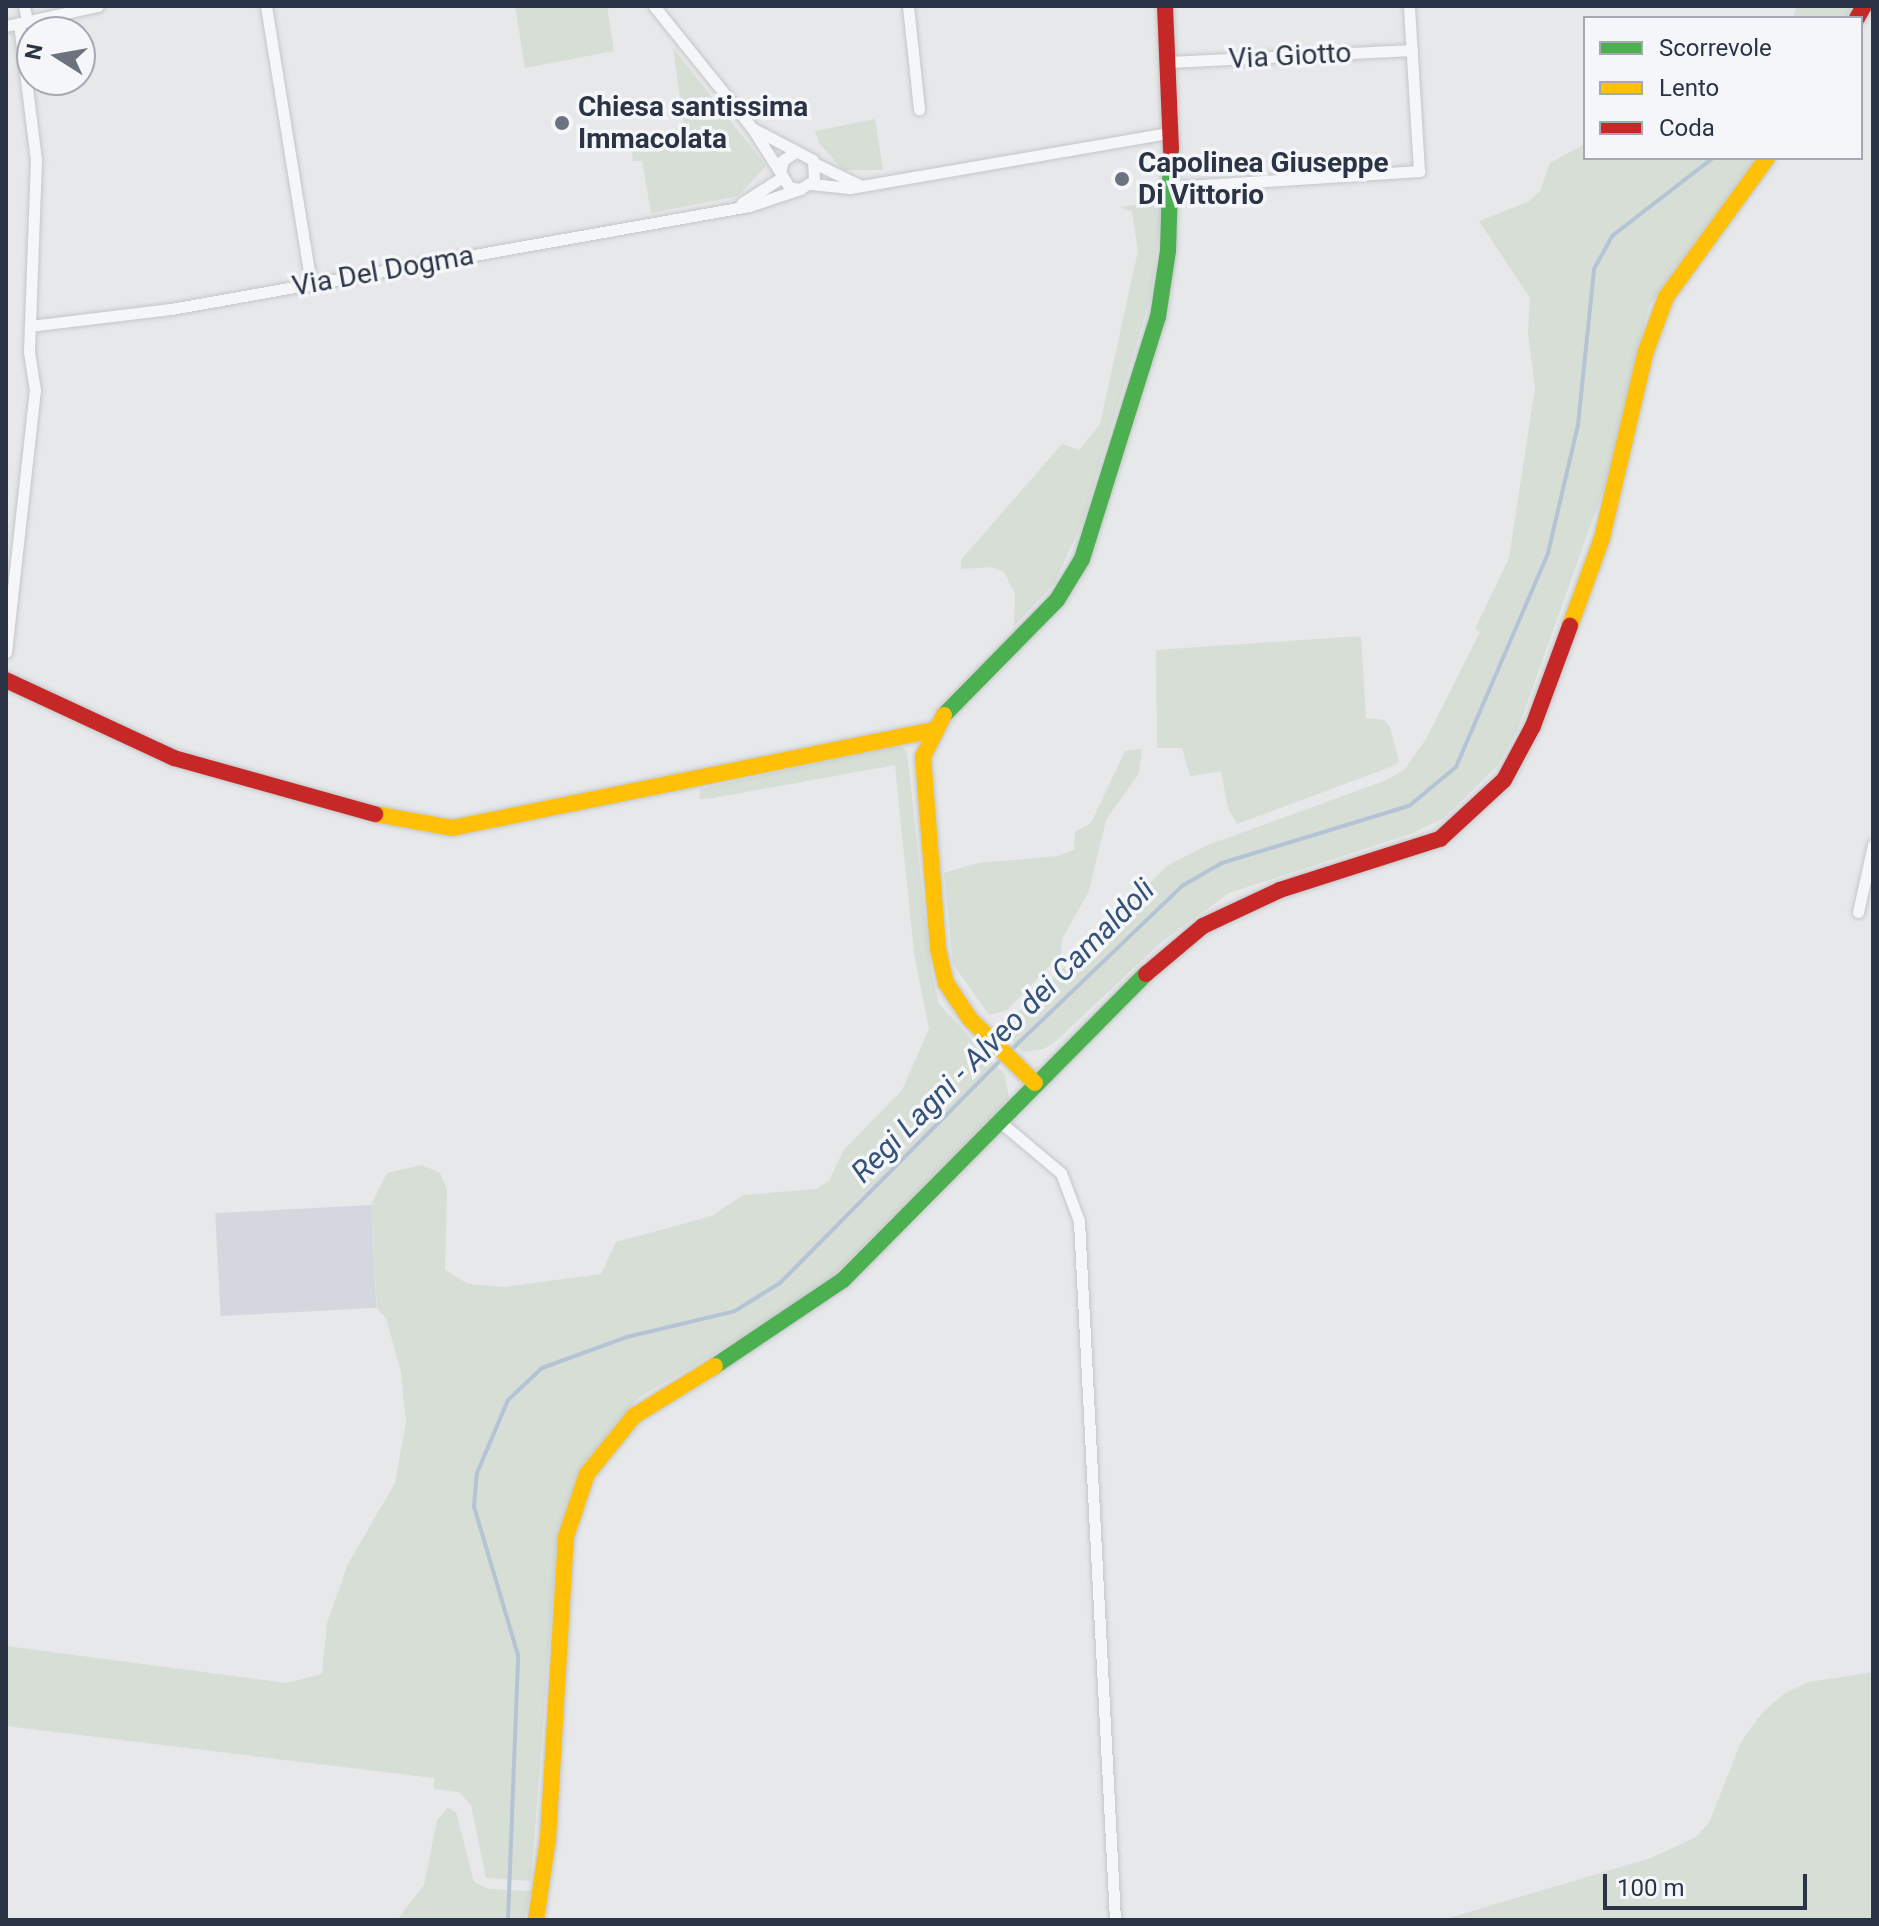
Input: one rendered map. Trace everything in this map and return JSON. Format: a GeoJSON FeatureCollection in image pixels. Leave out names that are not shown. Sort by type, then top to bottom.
{"type":"FeatureCollection","features":[{"type":"Feature","properties":{"kind":"street"},"geometry":{"type":"LineString","coordinates":[[51,16],[98,6]]}},
{"type":"Feature","properties":{"kind":"street"},"geometry":{"type":"LineString","coordinates":[[266,6],[311,284]]}},
{"type":"Feature","properties":{"kind":"street"},"geometry":{"type":"LineString","coordinates":[[654,6],[752,128],[781,175],[805,186],[834,189],[860,186],[1170,133]]}},
{"type":"Feature","properties":{"kind":"street"},"geometry":{"type":"LineString","coordinates":[[908,6],[919,109]]}},
{"type":"Feature","properties":{"kind":"street"},"geometry":{"type":"LineString","coordinates":[[1035,1083],[955,1000],[941,967],[922,778],[932,730],[948,707],[1057,600],[1082,559],[1158,317],[1172,187],[1165,6]]}},
{"type":"Feature","properties":{"kind":"street"},"geometry":{"type":"LineString","coordinates":[[1172,187],[1419,171],[1409,6]]}},
{"type":"Feature","properties":{"kind":"street","name":"Via Giotto"},"geometry":{"type":"LineString","coordinates":[[1169,62],[1412,50]]}},
{"type":"Feature","properties":{"kind":"street"},"geometry":{"type":"LineString","coordinates":[[6,652],[34,425],[30,326],[37,200],[29,96]]}},
{"type":"Feature","properties":{"kind":"street"},"geometry":{"type":"LineString","coordinates":[[752,128],[794,153],[804,153],[816,164],[860,186]]}},
{"type":"Feature","properties":{"kind":"street"},"geometry":{"type":"LineString","coordinates":[[734,207],[781,175],[783,160],[794,153]]}},
{"type":"Feature","properties":{"kind":"street"},"geometry":{"type":"LineString","coordinates":[[537,1915],[548,1839],[566,1537],[587,1474],[634,1416],[795,1317],[843,1280],[1002,1123],[1035,1083],[1203,926],[1269,894],[1440,839],[1504,780],[1533,726],[1602,538],[1645,354],[1662,305],[1682,270],[1765,160]]}},
{"type":"Feature","properties":{"kind":"street"},"geometry":{"type":"LineString","coordinates":[[805,186],[816,164]]}},
{"type":"Feature","properties":{"kind":"street","name":"Via Del Dogma"},"geometry":{"type":"LineString","coordinates":[[30,326],[171,309],[311,284],[775,200],[805,186]]}},
{"type":"Feature","properties":{"kind":"street"},"geometry":{"type":"LineString","coordinates":[[6,680],[174,758],[377,815],[452,828],[932,730]]}},
{"type":"Feature","properties":{"kind":"street"},"geometry":{"type":"LineString","coordinates":[[1858,912],[1873,845]]}},
{"type":"Feature","properties":{"kind":"street"},"geometry":{"type":"LineString","coordinates":[[1002,1123],[1061,1173],[1079,1221],[1115,1920]]}},
{"type":"Feature","properties":{"kind":"shaded area"},"geometry":{"type":"Polygon","coordinates":[[[515,6],[607,6],[614,51],[525,68],[515,6]]]}},
{"type":"Feature","properties":{"kind":"shaded area"},"geometry":{"type":"Polygon","coordinates":[[[1797,6],[1853,6],[1847,16],[1794,16],[1797,6]]]}},
{"type":"Feature","properties":{"kind":"shaded area"},"geometry":{"type":"Polygon","coordinates":[[[673,48],[766,166],[738,196],[651,213],[642,161],[633,161],[632,150],[686,140],[673,48]]]}},
{"type":"Feature","properties":{"kind":"shaded area"},"geometry":{"type":"Polygon","coordinates":[[[875,119],[883,170],[843,170],[819,143],[815,131],[875,119]]]}},
{"type":"Feature","properties":{"kind":"shaded area"},"geometry":{"type":"Polygon","coordinates":[[[1583,145],[1583,160],[1755,160],[1649,306],[1609,474],[1517,731],[1498,765],[1444,818],[1413,833],[1229,893],[1159,944],[1056,1041],[1044,1049],[1023,1052],[1000,1030],[1167,866],[1205,846],[1384,781],[1404,770],[1426,739],[1480,632],[1475,629],[1509,558],[1535,388],[1528,333],[1530,298],[1479,221],[1528,202],[1540,191],[1550,163],[1583,145]]]}},
{"type":"Feature","properties":{"kind":"shaded area"},"geometry":{"type":"Polygon","coordinates":[[[1162,201],[1151,296],[1082,523],[1054,584],[1014,626],[1015,594],[1004,572],[992,567],[961,569],[961,560],[1062,444],[1079,450],[1100,424],[1138,251],[1132,212],[1120,207],[1162,201]]]}},
{"type":"Feature","properties":{"kind":"shaded area"},"geometry":{"type":"Polygon","coordinates":[[[1361,636],[1366,718],[1384,720],[1390,727],[1399,762],[1393,766],[1237,824],[1228,808],[1221,771],[1190,776],[1182,748],[1157,748],[1156,650],[1361,636]]]}},
{"type":"Feature","properties":{"kind":"shaded area"},"geometry":{"type":"Polygon","coordinates":[[[900,745],[907,752],[931,972],[939,1004],[1005,1075],[1009,1099],[836,1274],[766,1324],[638,1398],[582,1466],[557,1541],[531,1881],[486,1878],[471,1805],[459,1792],[434,1789],[434,1778],[6,1726],[6,1646],[287,1683],[322,1674],[327,1623],[348,1564],[395,1483],[406,1422],[401,1372],[386,1318],[377,1308],[371,1205],[387,1173],[422,1165],[440,1173],[447,1190],[445,1270],[468,1284],[504,1287],[601,1274],[616,1242],[712,1216],[743,1195],[816,1189],[829,1181],[843,1151],[902,1090],[929,1029],[914,953],[895,765],[708,799],[699,799],[700,789],[900,745]]]}},
{"type":"Feature","properties":{"kind":"shaded area"},"geometry":{"type":"Polygon","coordinates":[[[1142,749],[1139,773],[1106,820],[1089,891],[1062,939],[1061,954],[1007,1010],[989,1015],[953,964],[944,873],[978,863],[1057,856],[1074,850],[1075,832],[1091,823],[1125,751],[1142,749]]]}},
{"type":"Feature","properties":{"kind":"shaded area"},"geometry":{"type":"Polygon","coordinates":[[[371,1205],[376,1308],[221,1316],[215,1213],[371,1205]]]}},
{"type":"Feature","properties":{"kind":"shaded area"},"geometry":{"type":"Polygon","coordinates":[[[1873,1672],[1873,1920],[1442,1920],[1651,1858],[1696,1837],[1709,1823],[1741,1742],[1762,1713],[1785,1693],[1809,1682],[1873,1672]]]}},
{"type":"Feature","properties":{"kind":"shaded area"},"geometry":{"type":"Polygon","coordinates":[[[448,1808],[456,1812],[474,1882],[489,1889],[531,1891],[524,1920],[397,1920],[424,1885],[437,1820],[448,1808]]]}},
{"type":"Feature","properties":{"kind":"waterway","name":"Regi Lagni - Alveo dei Camaldoli"},"geometry":{"type":"LineString","coordinates":[[1009,1052],[1182,886],[1222,863],[1409,806],[1456,767],[1548,553],[1578,425],[1594,269],[1612,236],[1710,160]]}},
{"type":"Feature","properties":{"kind":"waterway","name":"Regi Lagni - Alveo dei Camaldoli"},"geometry":{"type":"LineString","coordinates":[[508,1920],[518,1655],[474,1506],[477,1473],[508,1400],[542,1368],[627,1337],[735,1311],[780,1283],[1003,1058]]}},
{"type":"Feature","properties":{"kind":"traffic: fast"},"geometry":{"type":"LineString","coordinates":[[944,715],[1057,600],[1082,559],[1158,317],[1168,251],[1171,149]]}},
{"type":"Feature","properties":{"kind":"traffic: fast"},"geometry":{"type":"LineString","coordinates":[[715,1366],[843,1280],[1146,974]]}},
{"type":"Feature","properties":{"kind":"traffic: slow"},"geometry":{"type":"LineString","coordinates":[[1570,626],[1602,538],[1645,354],[1666,297],[1766,160]]}},
{"type":"Feature","properties":{"kind":"traffic: slow"},"geometry":{"type":"LineString","coordinates":[[944,715],[923,757],[938,949],[946,983],[970,1019],[1035,1083]]}},
{"type":"Feature","properties":{"kind":"traffic: slow"},"geometry":{"type":"LineString","coordinates":[[375,814],[452,828],[932,730]]}},
{"type":"Feature","properties":{"kind":"traffic: slow"},"geometry":{"type":"LineString","coordinates":[[536,1920],[548,1839],[566,1537],[587,1474],[634,1416],[715,1366]]}},
{"type":"Feature","properties":{"kind":"traffic: jam"},"geometry":{"type":"LineString","coordinates":[[1165,6],[1171,149]]}},
{"type":"Feature","properties":{"kind":"traffic: jam"},"geometry":{"type":"LineString","coordinates":[[1858,16],[1864,6]]}},
{"type":"Feature","properties":{"kind":"traffic: jam"},"geometry":{"type":"LineString","coordinates":[[1146,974],[1203,926],[1280,890],[1440,839],[1504,780],[1533,726],[1570,626]]}},
{"type":"Feature","properties":{"kind":"traffic: jam"},"geometry":{"type":"LineString","coordinates":[[6,680],[174,758],[375,814]]}},
{"type":"Feature","properties":{"kind":"place","name":"Chiesa santissima Immacolata"},"geometry":{"type":"Point","coordinates":[562,123]}},
{"type":"Feature","properties":{"kind":"place","name":"Capolinea Giuseppe Di Vittorio"},"geometry":{"type":"Point","coordinates":[1122,179]}}]}
